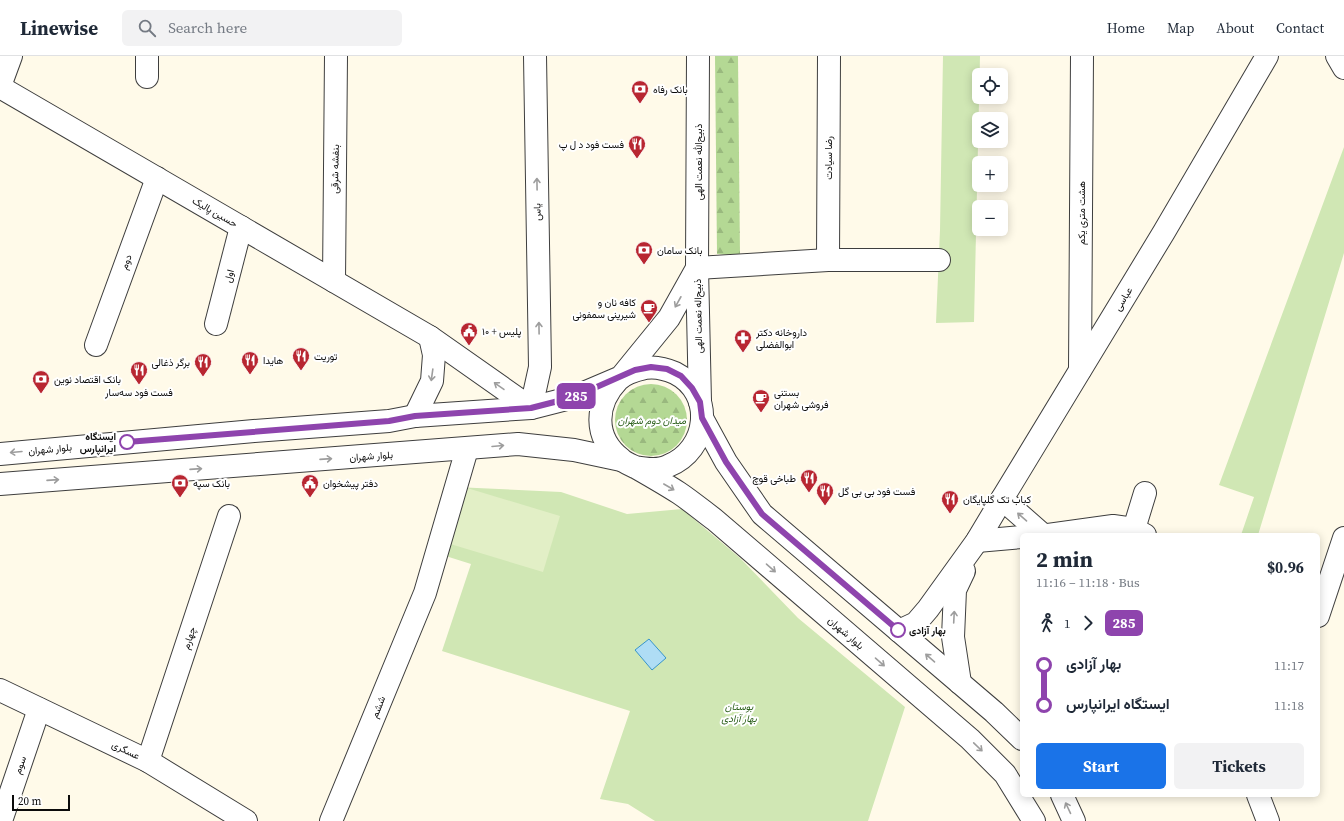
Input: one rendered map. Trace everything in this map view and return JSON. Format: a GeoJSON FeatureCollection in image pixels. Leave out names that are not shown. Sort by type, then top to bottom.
{"type":"FeatureCollection","features":[{"type":"Feature","properties":{"kind":"street"},"geometry":{"type":"LineString","coordinates":[[0,86],[12,56]]}},
{"type":"Feature","properties":{"kind":"street","name":"بنفشه شرقی"},"geometry":{"type":"LineString","coordinates":[[334,281],[336,56]]}},
{"type":"Feature","properties":{"kind":"street","name":"یاس"},"geometry":{"type":"LineString","coordinates":[[531,408],[540,367],[535,56]]}},
{"type":"Feature","properties":{"kind":"street","name":"ذبیح‌الله نعمت الهی"},"geometry":{"type":"LineString","coordinates":[[697,268],[698,56]]}},
{"type":"Feature","properties":{"kind":"street","name":"رضا سیادت"},"geometry":{"type":"LineString","coordinates":[[828,260],[829,56]]}},
{"type":"Feature","properties":{"kind":"street","name":"هشت متری یکم"},"geometry":{"type":"LineString","coordinates":[[1080,370],[1082,56]]}},
{"type":"Feature","properties":{"kind":"street","name":"عباسی"},"geometry":{"type":"LineString","coordinates":[[977,541],[1164,232],[1267,56]]}},
{"type":"Feature","properties":{"kind":"street"},"geometry":{"type":"LineString","coordinates":[[1337,56],[1344,68]]}},
{"type":"Feature","properties":{"kind":"street","name":"حسین پالیک"},"geometry":{"type":"LineString","coordinates":[[0,86],[430,337],[531,408]]}},
{"type":"Feature","properties":{"kind":"street","name":"دوم"},"geometry":{"type":"LineString","coordinates":[[96,345],[157,178]]}},
{"type":"Feature","properties":{"kind":"street","name":"اول"},"geometry":{"type":"LineString","coordinates":[[216,324],[241,227]]}},
{"type":"Feature","properties":{"kind":"street"},"geometry":{"type":"LineString","coordinates":[[697,268],[857,259],[939,260]]}},
{"type":"Feature","properties":{"kind":"street","name":"ذبیح‌اله نعمت الهی"},"geometry":{"type":"LineString","coordinates":[[621,377],[669,318],[697,268]]}},
{"type":"Feature","properties":{"kind":"street","name":"ذبیح‌اله نعمت الهی"},"geometry":{"type":"LineString","coordinates":[[697,268],[701,410]]}},
{"type":"Feature","properties":{"kind":"street"},"geometry":{"type":"LineString","coordinates":[[415,416],[432,381],[434,355],[430,337]]}},
{"type":"Feature","properties":{"kind":"street"},"geometry":{"type":"LineString","coordinates":[[701,410],[700,434],[693,448],[681,460],[667,467],[651,470],[628,464],[610,449],[603,434],[600,418],[602,403],[610,388],[621,377],[635,370],[651,367],[667,369],[681,376],[692,388],[726,462],[762,514],[994,712],[1020,738]]}},
{"type":"Feature","properties":{"kind":"street","name":"بلوار شهران"},"geometry":{"type":"LineString","coordinates":[[0,454],[254,431],[389,421],[415,416],[531,408],[574,397],[621,377]]}},
{"type":"Feature","properties":{"kind":"street","name":"بلوار شهران"},"geometry":{"type":"LineString","coordinates":[[1,485],[518,444],[574,450],[628,464],[679,493],[715,520],[970,739],[1005,774],[1034,821]]}},
{"type":"Feature","properties":{"kind":"street","name":"ششم"},"geometry":{"type":"LineString","coordinates":[[331,821],[425,593],[467,449]]}},
{"type":"Feature","properties":{"kind":"street"},"geometry":{"type":"LineString","coordinates":[[1062,533],[1113,526],[1140,532],[1145,493]]}},
{"type":"Feature","properties":{"kind":"street"},"geometry":{"type":"LineString","coordinates":[[1002,499],[1040,533]]}},
{"type":"Feature","properties":{"kind":"street","name":"چهارم"},"geometry":{"type":"LineString","coordinates":[[148,761],[229,516]]}},
{"type":"Feature","properties":{"kind":"street"},"geometry":{"type":"LineString","coordinates":[[899,631],[916,623],[924,614],[977,541],[1020,537]]}},
{"type":"Feature","properties":{"kind":"street"},"geometry":{"type":"LineString","coordinates":[[1320,610],[1344,538]]}},
{"type":"Feature","properties":{"kind":"street"},"geometry":{"type":"LineString","coordinates":[[960,683],[953,637],[955,590],[977,541]]}},
{"type":"Feature","properties":{"kind":"street","name":"عسگری"},"geometry":{"type":"LineString","coordinates":[[0,690],[148,761],[245,821]]}},
{"type":"Feature","properties":{"kind":"street","name":"سوم"},"geometry":{"type":"LineString","coordinates":[[1,821],[39,709]]}},
{"type":"Feature","properties":{"kind":"street"},"geometry":{"type":"LineString","coordinates":[[1063,797],[1074,821]]}},
{"type":"Feature","properties":{"kind":"street"},"geometry":{"type":"LineString","coordinates":[[1259,797],[1268,821]]}},
{"type":"Feature","properties":{"kind":"green space"},"geometry":{"type":"Polygon","coordinates":[[[715,56],[738,56],[740,256],[717,254],[715,56]]]}},
{"type":"Feature","properties":{"kind":"green space"},"geometry":{"type":"Polygon","coordinates":[[[943,56],[980,56],[980,68],[972,68],[972,104],[979,104],[979,112],[972,112],[972,148],[978,148],[978,156],[972,156],[972,192],[977,192],[977,200],[972,200],[972,236],[976,236],[974,322],[936,323],[940,230],[943,56]]]}},
{"type":"Feature","properties":{"kind":"green space"},"geometry":{"type":"Polygon","coordinates":[[[1344,147],[1344,253],[1259,533],[1242,533],[1254,497],[1219,485],[1344,147]]]}},
{"type":"Feature","properties":{"kind":"green space","name":"میدان دوم شهران"},"geometry":{"type":"Polygon","coordinates":[[[644,384],[658,384],[677,394],[687,413],[687,427],[677,446],[658,456],[644,456],[625,446],[615,427],[615,413],[625,394],[644,384]]]}},
{"type":"Feature","properties":{"kind":"green space","name":"بوستان بهار آزادی"},"geometry":{"type":"Polygon","coordinates":[[[455,487],[561,492],[627,514],[682,509],[740,558],[798,618],[905,707],[868,821],[655,821],[628,804],[600,799],[630,711],[442,651],[471,564],[433,552],[455,487]]]}},
{"type":"Feature","properties":{"kind":"green space"},"geometry":{"type":"Polygon","coordinates":[[[467,488],[560,516],[543,572],[447,543],[467,488]]]}},
{"type":"Feature","properties":{"kind":"water"},"geometry":{"type":"Polygon","coordinates":[[[649,639],[666,658],[652,670],[635,650],[649,639]]]}},
{"type":"Feature","properties":{"kind":"bus line","name":"285"},"geometry":{"type":"LineString","coordinates":[[127,442],[389,421],[415,416],[531,408],[574,397],[635,370],[651,367],[667,369],[681,376],[692,388],[700,402],[702,418],[726,462],[762,514],[898,630]]}},
{"type":"Feature","properties":{"kind":"place","name":"بانک رفاه"},"geometry":{"type":"Point","coordinates":[640,104]}},
{"type":"Feature","properties":{"kind":"place","name":"فست فود د ل پ"},"geometry":{"type":"Point","coordinates":[637,159]}},
{"type":"Feature","properties":{"kind":"place","name":"بانک سامان"},"geometry":{"type":"Point","coordinates":[644,265]}},
{"type":"Feature","properties":{"kind":"place","name":"کافه نان و شیرینی سمفونی"},"geometry":{"type":"Point","coordinates":[649,323]}},
{"type":"Feature","properties":{"kind":"place","name":"پلیس + ۱۰"},"geometry":{"type":"Point","coordinates":[469,346]}},
{"type":"Feature","properties":{"kind":"place","name":"داروخانه دکتر ابوالفضلی"},"geometry":{"type":"Point","coordinates":[743,353]}},
{"type":"Feature","properties":{"kind":"place","name":"توریت"},"geometry":{"type":"Point","coordinates":[301,371]}},
{"type":"Feature","properties":{"kind":"place","name":"هایدا"},"geometry":{"type":"Point","coordinates":[250,375]}},
{"type":"Feature","properties":{"kind":"place","name":"برگر ذغالی"},"geometry":{"type":"Point","coordinates":[203,377]}},
{"type":"Feature","properties":{"kind":"place","name":"فست فود سه‌سار"},"geometry":{"type":"Point","coordinates":[139,385]}},
{"type":"Feature","properties":{"kind":"place","name":"بانک اقتصاد نوین"},"geometry":{"type":"Point","coordinates":[41,394]}},
{"type":"Feature","properties":{"kind":"place","name":"بستنی فروشی شهران"},"geometry":{"type":"Point","coordinates":[761,413]}},
{"type":"Feature","properties":{"kind":"place","name":"ایستگاه ایرانپارس"},"geometry":{"type":"Point","coordinates":[127,442]}},
{"type":"Feature","properties":{"kind":"place","name":"طباخی قوچ"},"geometry":{"type":"Point","coordinates":[809,493]}},
{"type":"Feature","properties":{"kind":"place","name":"بانک سپه"},"geometry":{"type":"Point","coordinates":[180,498]}},
{"type":"Feature","properties":{"kind":"place","name":"دفتر پیشخوان"},"geometry":{"type":"Point","coordinates":[310,498]}},
{"type":"Feature","properties":{"kind":"place","name":"فست فود بی بی گل"},"geometry":{"type":"Point","coordinates":[825,506]}},
{"type":"Feature","properties":{"kind":"place","name":"کباب تک گلپایگان"},"geometry":{"type":"Point","coordinates":[950,514]}},
{"type":"Feature","properties":{"kind":"place","name":"بهار آزادی"},"geometry":{"type":"Point","coordinates":[898,630]}}]}
